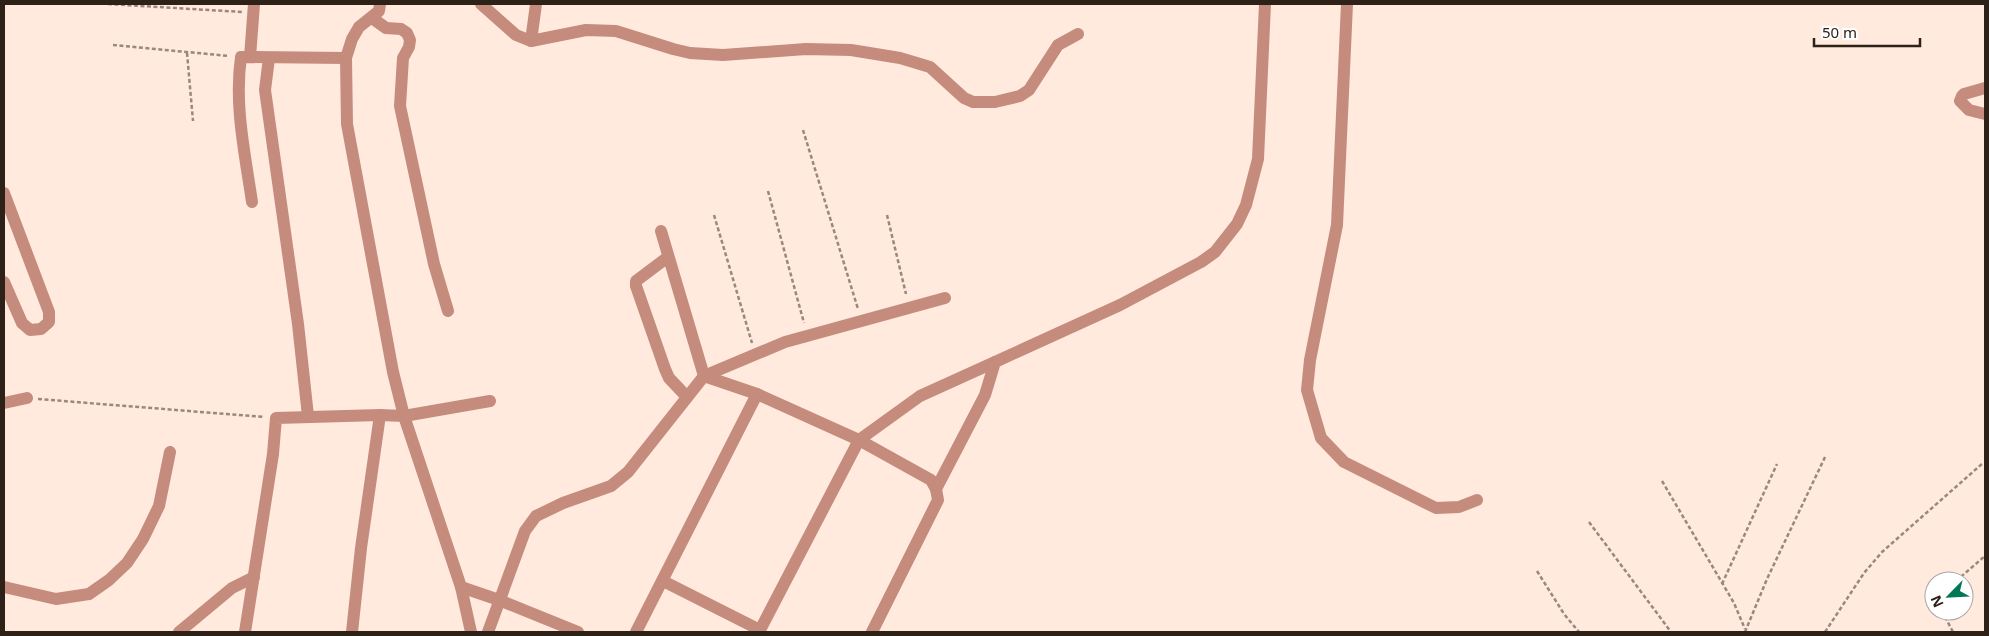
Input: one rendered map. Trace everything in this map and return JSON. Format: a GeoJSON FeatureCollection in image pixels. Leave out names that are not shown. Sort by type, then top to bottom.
{"type":"FeatureCollection","features":[{"type":"Feature","properties":{"kind":"street"},"geometry":{"type":"LineString","coordinates":[[380,4],[379,11],[359,26],[352,39],[346,58],[347,124],[393,372],[404,416],[461,587],[471,632]]}},
{"type":"Feature","properties":{"kind":"street"},"geometry":{"type":"LineString","coordinates":[[481,4],[516,35],[531,41],[586,30],[616,31],[690,53],[723,54],[806,49],[851,50],[900,58],[930,67],[964,98],[973,102],[995,102],[1020,96],[1029,90],[1058,45],[1078,34]]}},
{"type":"Feature","properties":{"kind":"street"},"geometry":{"type":"LineString","coordinates":[[531,41],[536,4]]}},
{"type":"Feature","properties":{"kind":"street"},"geometry":{"type":"LineString","coordinates":[[662,581],[760,631],[859,440],[920,396],[1120,305],[1201,262],[1215,252],[1237,224],[1246,205],[1258,159],[1265,4]]}},
{"type":"Feature","properties":{"kind":"street"},"geometry":{"type":"LineString","coordinates":[[1347,4],[1337,225],[1310,360],[1307,390],[1321,438],[1344,462],[1436,508],[1459,507],[1477,500]]}},
{"type":"Feature","properties":{"kind":"street"},"geometry":{"type":"LineString","coordinates":[[252,202],[241,130],[239,70],[246,57],[253,8]]}},
{"type":"Feature","properties":{"kind":"street"},"geometry":{"type":"LineString","coordinates":[[372,18],[386,28],[401,30],[407,34],[410,40],[409,47],[403,58],[400,106],[434,264],[448,311]]}},
{"type":"Feature","properties":{"kind":"street"},"geometry":{"type":"LineString","coordinates":[[246,57],[346,58]]}},
{"type":"Feature","properties":{"kind":"street"},"geometry":{"type":"LineString","coordinates":[[269,58],[264,90],[298,324],[308,416]]}},
{"type":"Feature","properties":{"kind":"street"},"geometry":{"type":"LineString","coordinates":[[1985,88],[1964,94],[1960,101],[1969,110],[1985,114]]}},
{"type":"Feature","properties":{"kind":"street"},"geometry":{"type":"LineString","coordinates":[[4,193],[49,312],[49,322],[41,329],[30,330],[22,323],[4,282]]}},
{"type":"Feature","properties":{"kind":"street"},"geometry":{"type":"LineString","coordinates":[[660,232],[704,376]]}},
{"type":"Feature","properties":{"kind":"street"},"geometry":{"type":"LineString","coordinates":[[668,257],[636,281],[636,286],[667,374],[687,397]]}},
{"type":"Feature","properties":{"kind":"street"},"geometry":{"type":"LineString","coordinates":[[488,632],[525,532],[536,516],[563,503],[611,486],[628,472],[704,376],[785,342],[945,298]]}},
{"type":"Feature","properties":{"kind":"street"},"geometry":{"type":"LineString","coordinates":[[936,489],[985,395],[995,362]]}},
{"type":"Feature","properties":{"kind":"street"},"geometry":{"type":"LineString","coordinates":[[704,376],[757,394],[859,440],[931,480],[936,489],[938,500],[872,632]]}},
{"type":"Feature","properties":{"kind":"street"},"geometry":{"type":"LineString","coordinates":[[636,632],[757,394]]}},
{"type":"Feature","properties":{"kind":"street"},"geometry":{"type":"LineString","coordinates":[[4,403],[27,398]]}},
{"type":"Feature","properties":{"kind":"street"},"geometry":{"type":"LineString","coordinates":[[244,632],[273,454],[276,418],[380,414],[404,416],[490,401]]}},
{"type":"Feature","properties":{"kind":"street"},"geometry":{"type":"LineString","coordinates":[[352,632],[361,548],[380,414]]}},
{"type":"Feature","properties":{"kind":"street"},"geometry":{"type":"LineString","coordinates":[[4,587],[56,599],[89,594],[109,580],[127,563],[147,531],[159,506],[170,452]]}},
{"type":"Feature","properties":{"kind":"street"},"geometry":{"type":"LineString","coordinates":[[179,632],[232,588],[254,577]]}},
{"type":"Feature","properties":{"kind":"street"},"geometry":{"type":"LineString","coordinates":[[461,587],[499,600],[563,630],[578,632]]}},
{"type":"Feature","properties":{"kind":"path"},"geometry":{"type":"LineString","coordinates":[[108,4],[253,8]]}},
{"type":"Feature","properties":{"kind":"path"},"geometry":{"type":"LineString","coordinates":[[113,45],[246,57]]}},
{"type":"Feature","properties":{"kind":"path"},"geometry":{"type":"LineString","coordinates":[[187,53],[192,121]]}},
{"type":"Feature","properties":{"kind":"path"},"geometry":{"type":"LineString","coordinates":[[803,130],[862,320]]}},
{"type":"Feature","properties":{"kind":"path"},"geometry":{"type":"LineString","coordinates":[[768,191],[808,337]]}},
{"type":"Feature","properties":{"kind":"path"},"geometry":{"type":"LineString","coordinates":[[714,214],[755,354]]}},
{"type":"Feature","properties":{"kind":"path"},"geometry":{"type":"LineString","coordinates":[[887,215],[910,308]]}},
{"type":"Feature","properties":{"kind":"path"},"geometry":{"type":"LineString","coordinates":[[27,398],[276,418]]}},
{"type":"Feature","properties":{"kind":"path"},"geometry":{"type":"LineString","coordinates":[[1745,631],[1767,579],[1826,455]]}},
{"type":"Feature","properties":{"kind":"path"},"geometry":{"type":"LineString","coordinates":[[1825,632],[1864,573],[1882,552],[1983,463]]}},
{"type":"Feature","properties":{"kind":"path"},"geometry":{"type":"LineString","coordinates":[[1722,584],[1777,464]]}},
{"type":"Feature","properties":{"kind":"path"},"geometry":{"type":"LineString","coordinates":[[1662,481],[1734,603],[1745,631]]}},
{"type":"Feature","properties":{"kind":"path"},"geometry":{"type":"LineString","coordinates":[[1589,522],[1671,632]]}},
{"type":"Feature","properties":{"kind":"path"},"geometry":{"type":"LineString","coordinates":[[1968,571],[1985,556]]}},
{"type":"Feature","properties":{"kind":"path"},"geometry":{"type":"LineString","coordinates":[[1537,571],[1564,614],[1579,632]]}}]}
